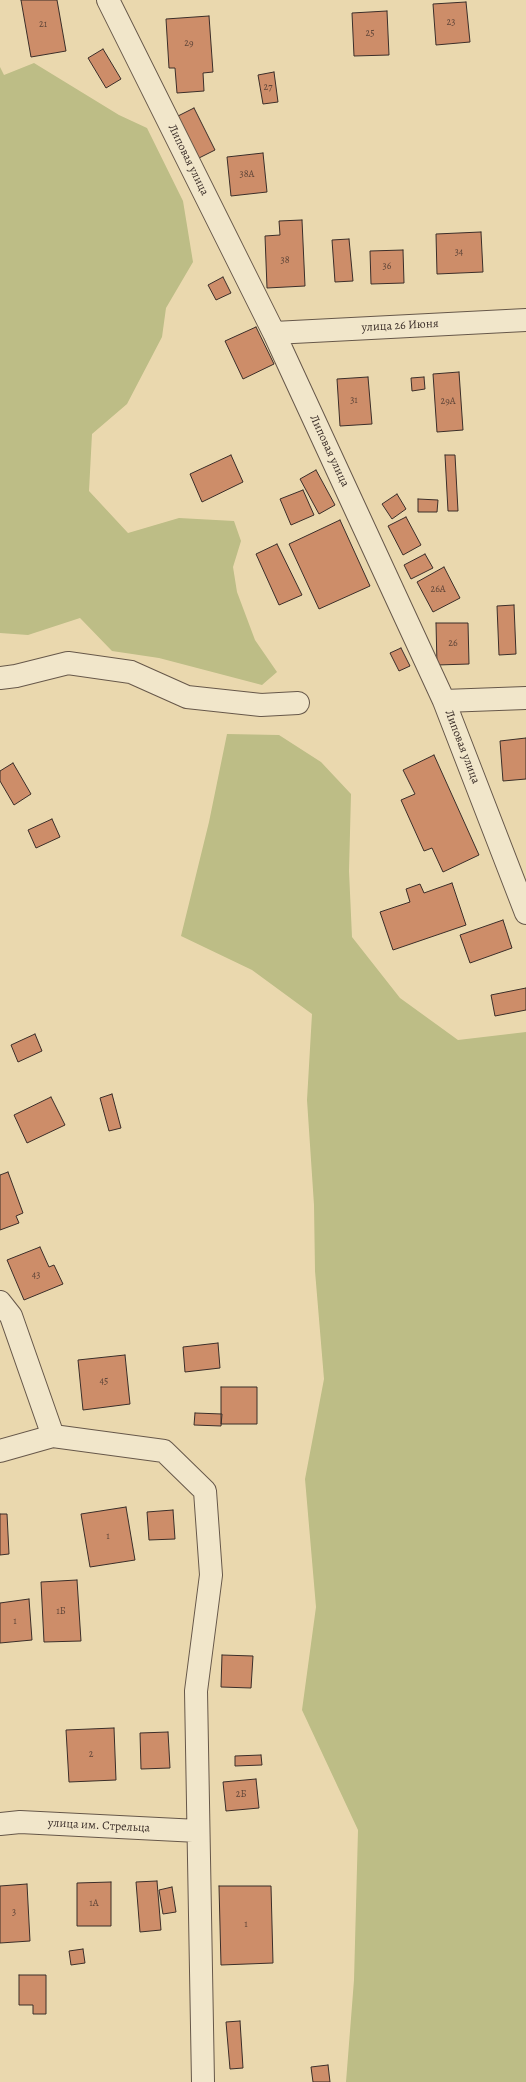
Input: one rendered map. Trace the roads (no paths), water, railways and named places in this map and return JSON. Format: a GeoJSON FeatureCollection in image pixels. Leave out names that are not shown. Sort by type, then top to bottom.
{"type":"FeatureCollection","features":[{"type":"Feature","properties":{"kind":"street","name":"Липовая улица"},"geometry":{"type":"LineString","coordinates":[[108,0],[274,333],[444,701],[526,913]]}},
{"type":"Feature","properties":{"kind":"street","name":"улица 26 Июня"},"geometry":{"type":"LineString","coordinates":[[274,333],[526,320]]}},
{"type":"Feature","properties":{"kind":"street"},"geometry":{"type":"LineString","coordinates":[[0,678],[16,676],[68,663],[131,672],[187,698],[261,705],[298,703]]}},
{"type":"Feature","properties":{"kind":"street"},"geometry":{"type":"LineString","coordinates":[[444,701],[526,698]]}},
{"type":"Feature","properties":{"kind":"street"},"geometry":{"type":"LineString","coordinates":[[0,1302],[11,1316],[53,1436]]}},
{"type":"Feature","properties":{"kind":"street"},"geometry":{"type":"LineString","coordinates":[[0,1451],[53,1436],[164,1451],[206,1491],[211,1575],[196,1691],[203,2082]]}},
{"type":"Feature","properties":{"kind":"street","name":"улица им. Стрельца"},"geometry":{"type":"LineString","coordinates":[[0,1824],[20,1822],[198,1832]]}}]}
